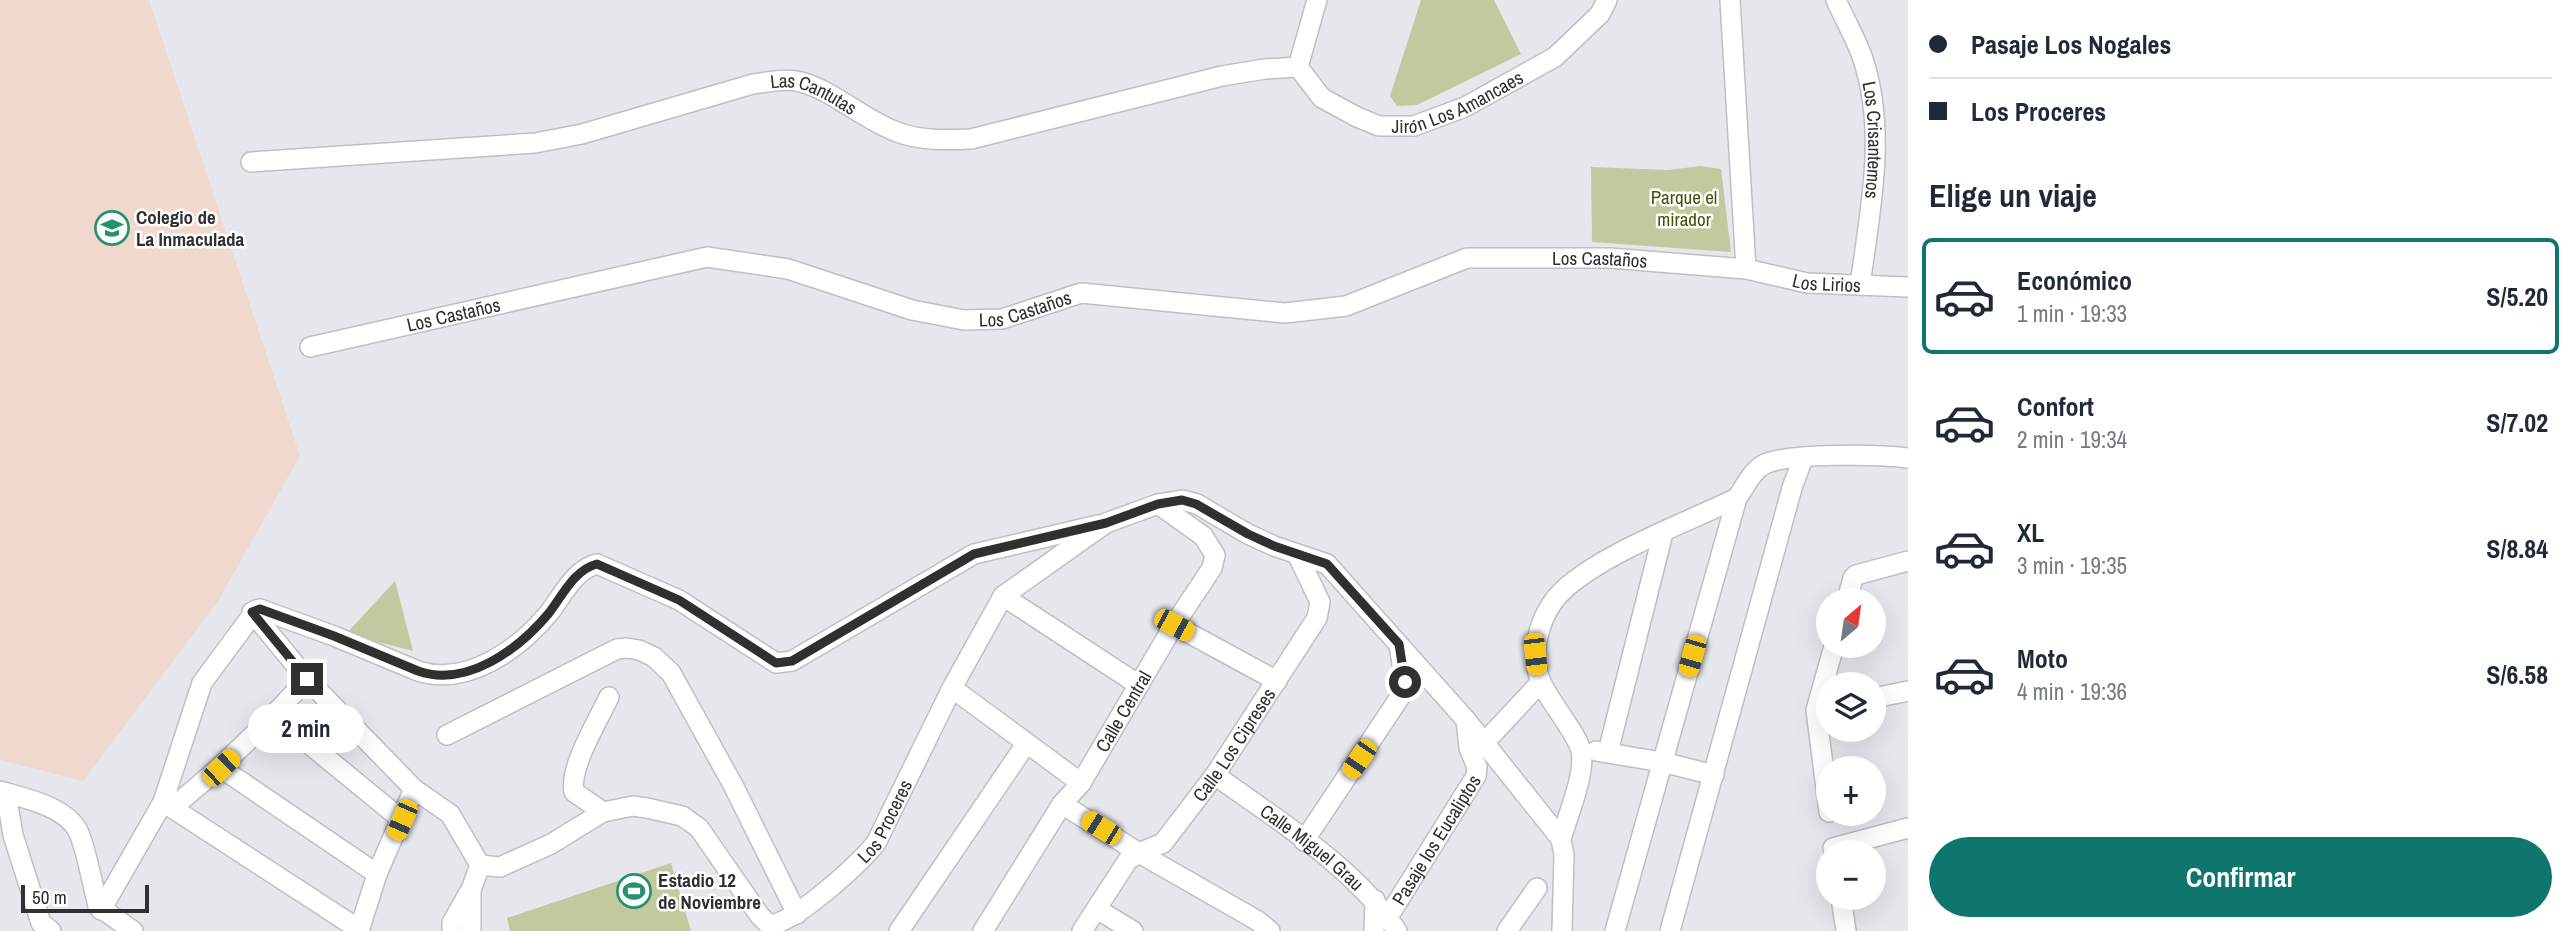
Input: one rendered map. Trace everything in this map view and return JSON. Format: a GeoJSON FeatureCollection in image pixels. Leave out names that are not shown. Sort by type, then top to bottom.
{"type":"FeatureCollection","features":[{"type":"Feature","properties":{"kind":"street"},"geometry":{"type":"LineString","coordinates":[[1298,66],[1317,0]]}},
{"type":"Feature","properties":{"kind":"street","name":"Jirón Los Amancaes"},"geometry":{"type":"LineString","coordinates":[[1298,66],[1322,98],[1357,117],[1379,126],[1414,126],[1465,107],[1555,57],[1600,14],[1607,0]]}},
{"type":"Feature","properties":{"kind":"street"},"geometry":{"type":"LineString","coordinates":[[1730,0],[1746,269]]}},
{"type":"Feature","properties":{"kind":"street","name":"Los Crisantemos"},"geometry":{"type":"LineString","coordinates":[[1836,0],[1863,60],[1875,126],[1872,197],[1860,285]]}},
{"type":"Feature","properties":{"kind":"street","name":"Las Cantutas"},"geometry":{"type":"LineString","coordinates":[[251,162],[535,143],[582,134],[753,84],[779,80],[801,82],[820,90],[870,120],[898,133],[929,140],[971,139],[1222,76],[1298,66]]}},
{"type":"Feature","properties":{"kind":"street","name":"Los Castaños"},"geometry":{"type":"LineString","coordinates":[[310,347],[707,257],[788,270],[912,310],[964,320],[1002,319],[1081,293],[1285,313],[1346,306],[1467,258],[1610,258],[1746,269]]}},
{"type":"Feature","properties":{"kind":"street","name":"Los Lirios"},"geometry":{"type":"LineString","coordinates":[[1746,269],[1807,283],[1908,287]]}},
{"type":"Feature","properties":{"kind":"street"},"geometry":{"type":"LineString","coordinates":[[1615,931],[1737,498],[1755,471],[1764,464],[1802,458],[1847,456],[1908,458]]}},
{"type":"Feature","properties":{"kind":"street"},"geometry":{"type":"LineString","coordinates":[[1670,931],[1802,458]]}},
{"type":"Feature","properties":{"kind":"street"},"geometry":{"type":"LineString","coordinates":[[1562,931],[1564,855],[1561,839],[1580,773],[1581,750],[1541,682],[1535,654],[1541,624],[1557,597],[1599,564],[1737,498]]}},
{"type":"Feature","properties":{"kind":"street","name":"Los Proceres"},"geometry":{"type":"LineString","coordinates":[[480,865],[500,867],[551,844],[603,812],[633,806],[681,816],[699,828],[769,928],[797,914],[864,858],[876,843],[952,688],[1003,596],[1106,523],[1158,504],[1182,500],[1196,504],[1248,534],[1298,556],[1327,564],[1399,644]]}},
{"type":"Feature","properties":{"kind":"street","name":"Calle Central"},"geometry":{"type":"LineString","coordinates":[[983,931],[1062,804],[1081,783],[1174,625],[1212,568],[1215,555],[1203,536],[1158,504]]}},
{"type":"Feature","properties":{"kind":"street"},"geometry":{"type":"LineString","coordinates":[[101,911],[167,805],[202,683],[252,612],[260,609],[425,673],[446,676],[470,671],[516,646],[548,614],[573,580],[587,567],[597,564],[679,600],[776,663],[784,663],[792,661],[974,554],[1106,523]]}},
{"type":"Feature","properties":{"kind":"street"},"geometry":{"type":"LineString","coordinates":[[1608,752],[1663,533]]}},
{"type":"Feature","properties":{"kind":"street","name":"Calle Los Cipreses"},"geometry":{"type":"LineString","coordinates":[[1082,931],[1128,860],[1164,843],[1215,775],[1317,618],[1320,602],[1298,556]]}},
{"type":"Feature","properties":{"kind":"street"},"geometry":{"type":"LineString","coordinates":[[1850,588],[1856,575],[1908,561]]}},
{"type":"Feature","properties":{"kind":"street"},"geometry":{"type":"LineString","coordinates":[[1003,596],[1139,685]]}},
{"type":"Feature","properties":{"kind":"street"},"geometry":{"type":"LineString","coordinates":[[252,612],[307,679],[414,789],[450,814],[480,865],[471,890],[452,923],[452,931]]}},
{"type":"Feature","properties":{"kind":"street"},"geometry":{"type":"LineString","coordinates":[[1174,625],[1278,681]]}},
{"type":"Feature","properties":{"kind":"street"},"geometry":{"type":"LineString","coordinates":[[1399,644],[1466,720],[1561,839]]}},
{"type":"Feature","properties":{"kind":"street"},"geometry":{"type":"LineString","coordinates":[[1304,841],[1402,694],[1404,676],[1399,644]]}},
{"type":"Feature","properties":{"kind":"street"},"geometry":{"type":"LineString","coordinates":[[447,735],[617,649],[627,648],[654,657],[671,673],[727,774],[797,914]]}},
{"type":"Feature","properties":{"kind":"street"},"geometry":{"type":"LineString","coordinates":[[167,805],[221,768],[275,716],[307,679]]}},
{"type":"Feature","properties":{"kind":"street"},"geometry":{"type":"LineString","coordinates":[[1484,743],[1541,682]]}},
{"type":"Feature","properties":{"kind":"street"},"geometry":{"type":"LineString","coordinates":[[952,688],[1081,783]]}},
{"type":"Feature","properties":{"kind":"street"},"geometry":{"type":"LineString","coordinates":[[1886,696],[1908,691]]}},
{"type":"Feature","properties":{"kind":"street"},"geometry":{"type":"LineString","coordinates":[[603,812],[574,792],[573,786],[583,752],[610,697]]}},
{"type":"Feature","properties":{"kind":"street"},"geometry":{"type":"LineString","coordinates":[[275,716],[402,820]]}},
{"type":"Feature","properties":{"kind":"street","name":"Pasaje los Eucaliptos"},"geometry":{"type":"LineString","coordinates":[[1386,926],[1476,776],[1477,767],[1469,748],[1466,720]]}},
{"type":"Feature","properties":{"kind":"street"},"geometry":{"type":"LineString","coordinates":[[899,931],[1026,744]]}},
{"type":"Feature","properties":{"kind":"street"},"geometry":{"type":"LineString","coordinates":[[1581,750],[1662,762],[1714,775]]}},
{"type":"Feature","properties":{"kind":"street"},"geometry":{"type":"LineString","coordinates":[[221,768],[377,874]]}},
{"type":"Feature","properties":{"kind":"street","name":"Calle Miguel Grau"},"geometry":{"type":"LineString","coordinates":[[1215,775],[1341,869],[1375,900],[1386,926]]}},
{"type":"Feature","properties":{"kind":"street"},"geometry":{"type":"LineString","coordinates":[[167,805],[360,930],[377,874],[414,789]]}},
{"type":"Feature","properties":{"kind":"street"},"geometry":{"type":"LineString","coordinates":[[3,792],[53,808],[78,830],[101,911],[133,931]]}},
{"type":"Feature","properties":{"kind":"street"},"geometry":{"type":"LineString","coordinates":[[3,792],[40,928]]}},
{"type":"Feature","properties":{"kind":"street"},"geometry":{"type":"LineString","coordinates":[[1062,804],[1139,853],[1225,901],[1270,931]]}},
{"type":"Feature","properties":{"kind":"street"},"geometry":{"type":"LineString","coordinates":[[1868,840],[1908,828]]}},
{"type":"Feature","properties":{"kind":"street"},"geometry":{"type":"LineString","coordinates":[[1507,931],[1537,888]]}},
{"type":"Feature","properties":{"kind":"street"},"geometry":{"type":"LineString","coordinates":[[471,890],[471,931]]}},
{"type":"Feature","properties":{"kind":"street"},"geometry":{"type":"LineString","coordinates":[[1097,909],[1133,931]]}},
{"type":"Feature","properties":{"kind":"street"},"geometry":{"type":"LineString","coordinates":[[1843,910],[1846,931]]}},
{"type":"Feature","properties":{"kind":"shaded area","name":"Colegio de La Inmaculada"},"geometry":{"type":"Polygon","coordinates":[[[0,0],[149,0],[300,456],[218,601],[83,781],[0,760],[0,0]]]}},
{"type":"Feature","properties":{"kind":"green space"},"geometry":{"type":"Polygon","coordinates":[[[1421,0],[1494,0],[1521,54],[1417,105],[1397,106],[1390,96],[1421,0]]]}},
{"type":"Feature","properties":{"kind":"green space","name":"Parque el mirador"},"geometry":{"type":"Polygon","coordinates":[[[1701,166],[1721,169],[1731,252],[1592,242],[1591,167],[1668,170],[1701,166]]]}},
{"type":"Feature","properties":{"kind":"green space"},"geometry":{"type":"Polygon","coordinates":[[[395,581],[413,651],[346,634],[395,581]]]}},
{"type":"Feature","properties":{"kind":"green space","name":"Estadio 12 de Noviembre"},"geometry":{"type":"Polygon","coordinates":[[[671,863],[691,931],[510,931],[507,918],[671,863]]]}},
{"type":"Feature","properties":{"kind":"place","name":"Colegio de La Inmaculada"},"geometry":{"type":"Point","coordinates":[112,228]}},
{"type":"Feature","properties":{"kind":"place","name":"Estadio 12 de Noviembre"},"geometry":{"type":"Point","coordinates":[634,891]}},
{"type":"Feature","properties":{"kind":"route"},"geometry":{"type":"LineString","coordinates":[[307,679],[252,612],[260,609],[418,671],[446,676],[470,671],[516,646],[548,614],[573,580],[587,567],[597,564],[679,600],[776,663],[784,663],[792,661],[981,551],[1106,523],[1158,504],[1182,500],[1196,504],[1274,546],[1327,564],[1399,644],[1405,682]]}}]}
